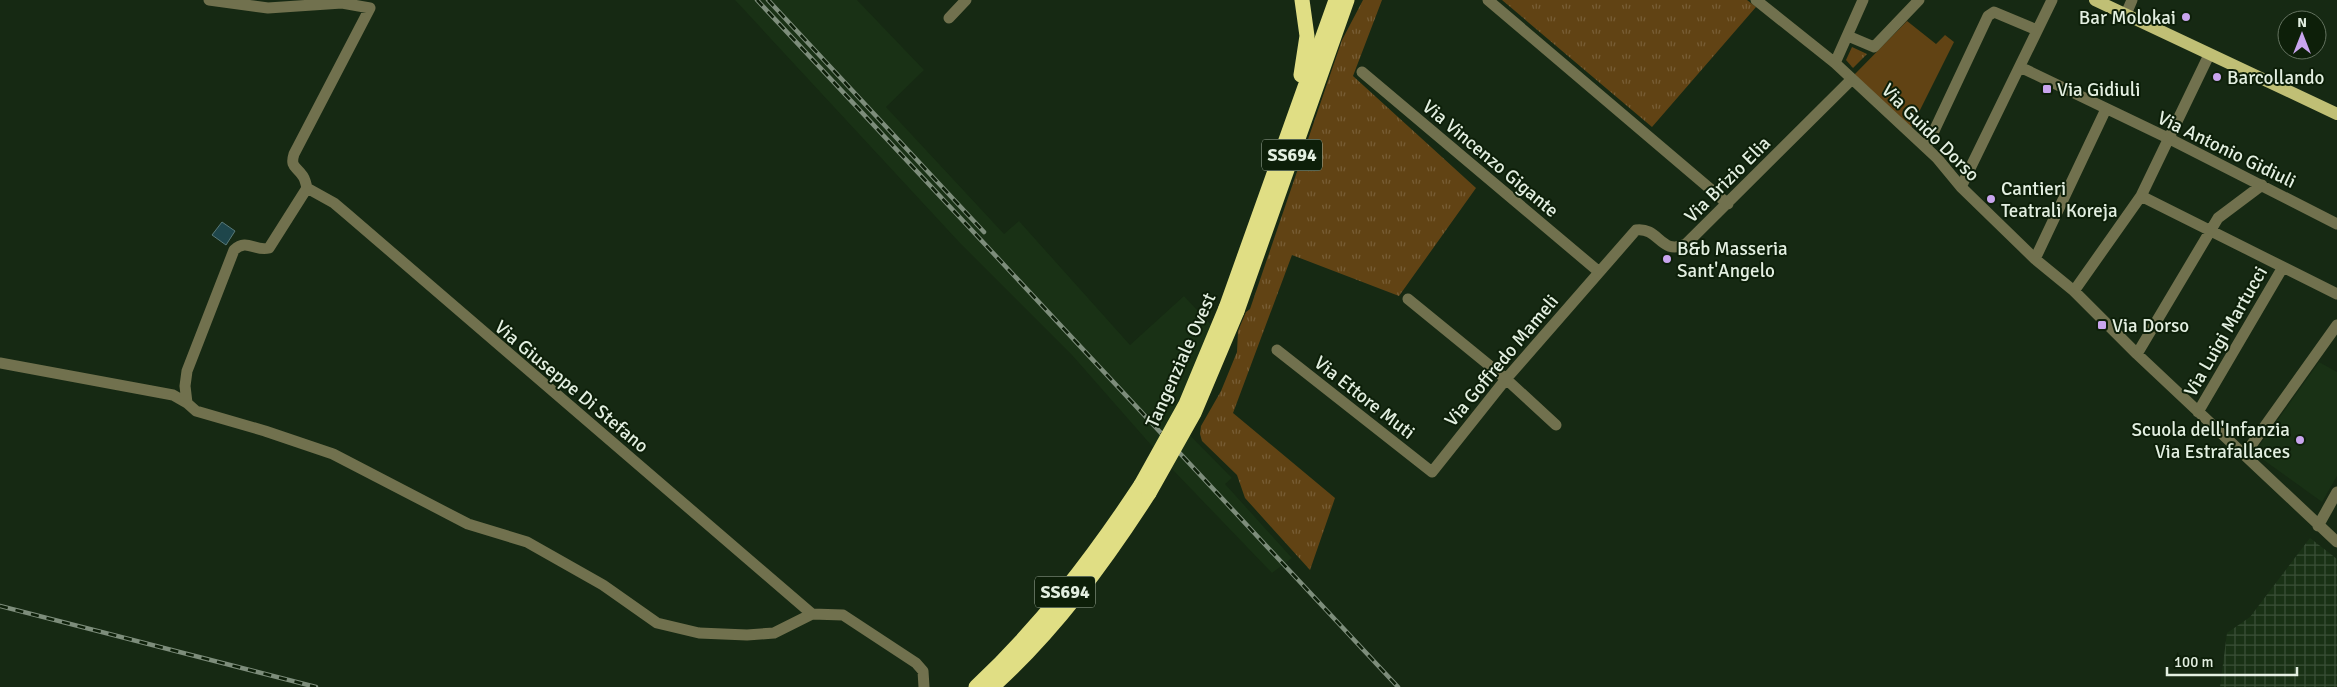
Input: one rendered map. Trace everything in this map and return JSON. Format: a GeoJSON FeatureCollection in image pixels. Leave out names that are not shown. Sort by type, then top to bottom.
{"type":"FeatureCollection","features":[{"type":"Feature","properties":{"kind":"highway"},"geometry":{"type":"LineString","coordinates":[[1259,216],[1258,206],[1302,71],[1307,36],[1302,0]]}},
{"type":"Feature","properties":{"kind":"highway","name":"Tangenziale Ovest"},"geometry":{"type":"LineString","coordinates":[[1232,309],[1259,216],[1336,0]]}},
{"type":"Feature","properties":{"kind":"highway"},"geometry":{"type":"LineString","coordinates":[[1345,7],[1354,0]]}},
{"type":"Feature","properties":{"kind":"highway","name":"Tangenziale Ovest"},"geometry":{"type":"LineString","coordinates":[[992,687],[1070,604],[1110,553],[1145,489],[1194,413],[1345,7]]}},
{"type":"Feature","properties":{"kind":"highway","name":"Tangenziale Ovest"},"geometry":{"type":"LineString","coordinates":[[976,687],[1024,639],[1063,595],[1145,489]]}},
{"type":"Feature","properties":{"kind":"main road"},"geometry":{"type":"LineString","coordinates":[[2094,0],[2337,114]]}},
{"type":"Feature","properties":{"kind":"street"},"geometry":{"type":"LineString","coordinates":[[187,403],[185,386],[187,371],[234,250],[239,245],[247,243],[264,249],[268,248],[307,188],[303,176],[294,168],[292,162],[294,154],[370,8],[342,3],[268,8],[209,0]]}},
{"type":"Feature","properties":{"kind":"street"},"geometry":{"type":"LineString","coordinates":[[948,18],[966,0]]}},
{"type":"Feature","properties":{"kind":"street"},"geometry":{"type":"LineString","coordinates":[[1488,0],[1728,204]]}},
{"type":"Feature","properties":{"kind":"street","name":"Via Guido Dorso"},"geometry":{"type":"LineString","coordinates":[[1756,0],[1835,63],[1926,148],[1961,187],[2035,259],[2074,291],[2137,354],[2337,542]]}},
{"type":"Feature","properties":{"kind":"street"},"geometry":{"type":"LineString","coordinates":[[1835,63],[1863,0]]}},
{"type":"Feature","properties":{"kind":"street"},"geometry":{"type":"LineString","coordinates":[[1848,36],[1874,47],[1919,0]]}},
{"type":"Feature","properties":{"kind":"street"},"geometry":{"type":"LineString","coordinates":[[1961,187],[2052,0]]}},
{"type":"Feature","properties":{"kind":"street"},"geometry":{"type":"LineString","coordinates":[[2126,14],[2132,0]]}},
{"type":"Feature","properties":{"kind":"street"},"geometry":{"type":"LineString","coordinates":[[1926,148],[1988,16],[1994,12],[2002,14],[2037,30]]}},
{"type":"Feature","properties":{"kind":"street"},"geometry":{"type":"LineString","coordinates":[[2074,291],[2141,196],[2209,55]]}},
{"type":"Feature","properties":{"kind":"street","name":"Via Antonio Gidiuli"},"geometry":{"type":"LineString","coordinates":[[2020,68],[2170,139],[2337,224]]}},
{"type":"Feature","properties":{"kind":"street","name":"Via Vincenzo Gigante"},"geometry":{"type":"LineString","coordinates":[[1362,72],[1598,271]]}},
{"type":"Feature","properties":{"kind":"street","name":"Via Brizio Elia"},"geometry":{"type":"LineString","coordinates":[[1598,271],[1636,230],[1645,229],[1666,246],[1677,248],[1686,244],[1852,79]]}},
{"type":"Feature","properties":{"kind":"street"},"geometry":{"type":"LineString","coordinates":[[2035,259],[2106,109]]}},
{"type":"Feature","properties":{"kind":"street"},"geometry":{"type":"LineString","coordinates":[[2137,354],[2218,218],[2262,185]]}},
{"type":"Feature","properties":{"kind":"street","name":"Via Giuseppe Di Stefano"},"geometry":{"type":"LineString","coordinates":[[307,188],[334,203],[812,614]]}},
{"type":"Feature","properties":{"kind":"street"},"geometry":{"type":"LineString","coordinates":[[2141,196],[2337,294]]}},
{"type":"Feature","properties":{"kind":"street","name":"Via Luigi Martucci"},"geometry":{"type":"LineString","coordinates":[[2198,412],[2283,267]]}},
{"type":"Feature","properties":{"kind":"street","name":"Via Goffredo Mameli"},"geometry":{"type":"LineString","coordinates":[[1432,472],[1506,379],[1598,271]]}},
{"type":"Feature","properties":{"kind":"street"},"geometry":{"type":"LineString","coordinates":[[1408,299],[1506,379],[1556,424]]}},
{"type":"Feature","properties":{"kind":"street"},"geometry":{"type":"LineString","coordinates":[[2245,454],[2337,325]]}},
{"type":"Feature","properties":{"kind":"street","name":"Via Ettore Muti"},"geometry":{"type":"LineString","coordinates":[[1277,350],[1432,472]]}},
{"type":"Feature","properties":{"kind":"street"},"geometry":{"type":"LineString","coordinates":[[0,363],[173,395],[196,411],[265,431],[333,454],[468,524],[527,542],[603,585],[657,623],[699,633],[763,635],[774,633],[812,614],[843,615],[857,622],[916,663],[923,671],[924,687]]}},
{"type":"Feature","properties":{"kind":"street"},"geometry":{"type":"LineString","coordinates":[[2318,526],[2337,492]]}},
{"type":"Feature","properties":{"kind":"shaded area"},"geometry":{"type":"Polygon","coordinates":[[[735,0],[857,0],[924,70],[886,107],[1004,234],[1019,221],[1130,345],[1184,296],[1211,325],[1189,379],[1171,416],[1232,478],[1225,484],[1292,558],[1272,573],[1173,470],[1072,355],[959,242],[735,0]]]}},
{"type":"Feature","properties":{"kind":"shaded area","name":"Scuola dell'Infanzia Via Estrafallaces"},"geometry":{"type":"Polygon","coordinates":[[[2319,362],[2337,372],[2337,476],[2322,502],[2254,453],[2319,362]]]}},
{"type":"Feature","properties":{"kind":"shaded area"},"geometry":{"type":"Polygon","coordinates":[[[2310,538],[2337,559],[2337,687],[2220,687],[2227,633],[2250,617],[2310,538]]]}},
{"type":"Feature","properties":{"kind":"green space"},"geometry":{"type":"Polygon","coordinates":[[[1363,0],[1382,0],[1353,76],[1476,188],[1399,296],[1292,255],[1233,413],[1335,498],[1310,570],[1245,498],[1237,475],[1202,441],[1200,434],[1201,426],[1221,391],[1237,352],[1238,331],[1246,312],[1250,309],[1342,40],[1363,0]]]}},
{"type":"Feature","properties":{"kind":"green space"},"geometry":{"type":"Polygon","coordinates":[[[1502,0],[1747,0],[1756,7],[1652,127],[1502,0]]]}},
{"type":"Feature","properties":{"kind":"green space"},"geometry":{"type":"Polygon","coordinates":[[[1907,21],[1936,44],[1945,35],[1954,42],[1911,128],[1854,75],[1907,21]]]}},
{"type":"Feature","properties":{"kind":"green space"},"geometry":{"type":"Polygon","coordinates":[[[1852,47],[1867,54],[1853,68],[1846,60],[1852,47]]]}},
{"type":"Feature","properties":{"kind":"water"},"geometry":{"type":"Polygon","coordinates":[[[222,222],[235,231],[226,245],[212,235],[222,222]]]}},
{"type":"Feature","properties":{"kind":"railway"},"geometry":{"type":"LineString","coordinates":[[757,0],[1398,687]]}},
{"type":"Feature","properties":{"kind":"railway"},"geometry":{"type":"LineString","coordinates":[[768,0],[984,232]]}},
{"type":"Feature","properties":{"kind":"railway"},"geometry":{"type":"LineString","coordinates":[[0,606],[316,687]]}},
{"type":"Feature","properties":{"kind":"place","name":"Bar Molokai"},"geometry":{"type":"Point","coordinates":[2186,17]}},
{"type":"Feature","properties":{"kind":"place","name":"Barcollando"},"geometry":{"type":"Point","coordinates":[2217,77]}},
{"type":"Feature","properties":{"kind":"place","name":"Via Gidiuli"},"geometry":{"type":"Point","coordinates":[2047,89]}},
{"type":"Feature","properties":{"kind":"place","name":"Cantieri Teatrali Koreja"},"geometry":{"type":"Point","coordinates":[1991,199]}},
{"type":"Feature","properties":{"kind":"place","name":"B&b Masseria Sant'Angelo"},"geometry":{"type":"Point","coordinates":[1667,259]}},
{"type":"Feature","properties":{"kind":"place","name":"Via Dorso"},"geometry":{"type":"Point","coordinates":[2102,325]}},
{"type":"Feature","properties":{"kind":"place","name":"Scuola dell'Infanzia Via Estrafallaces"},"geometry":{"type":"Point","coordinates":[2300,440]}}]}
